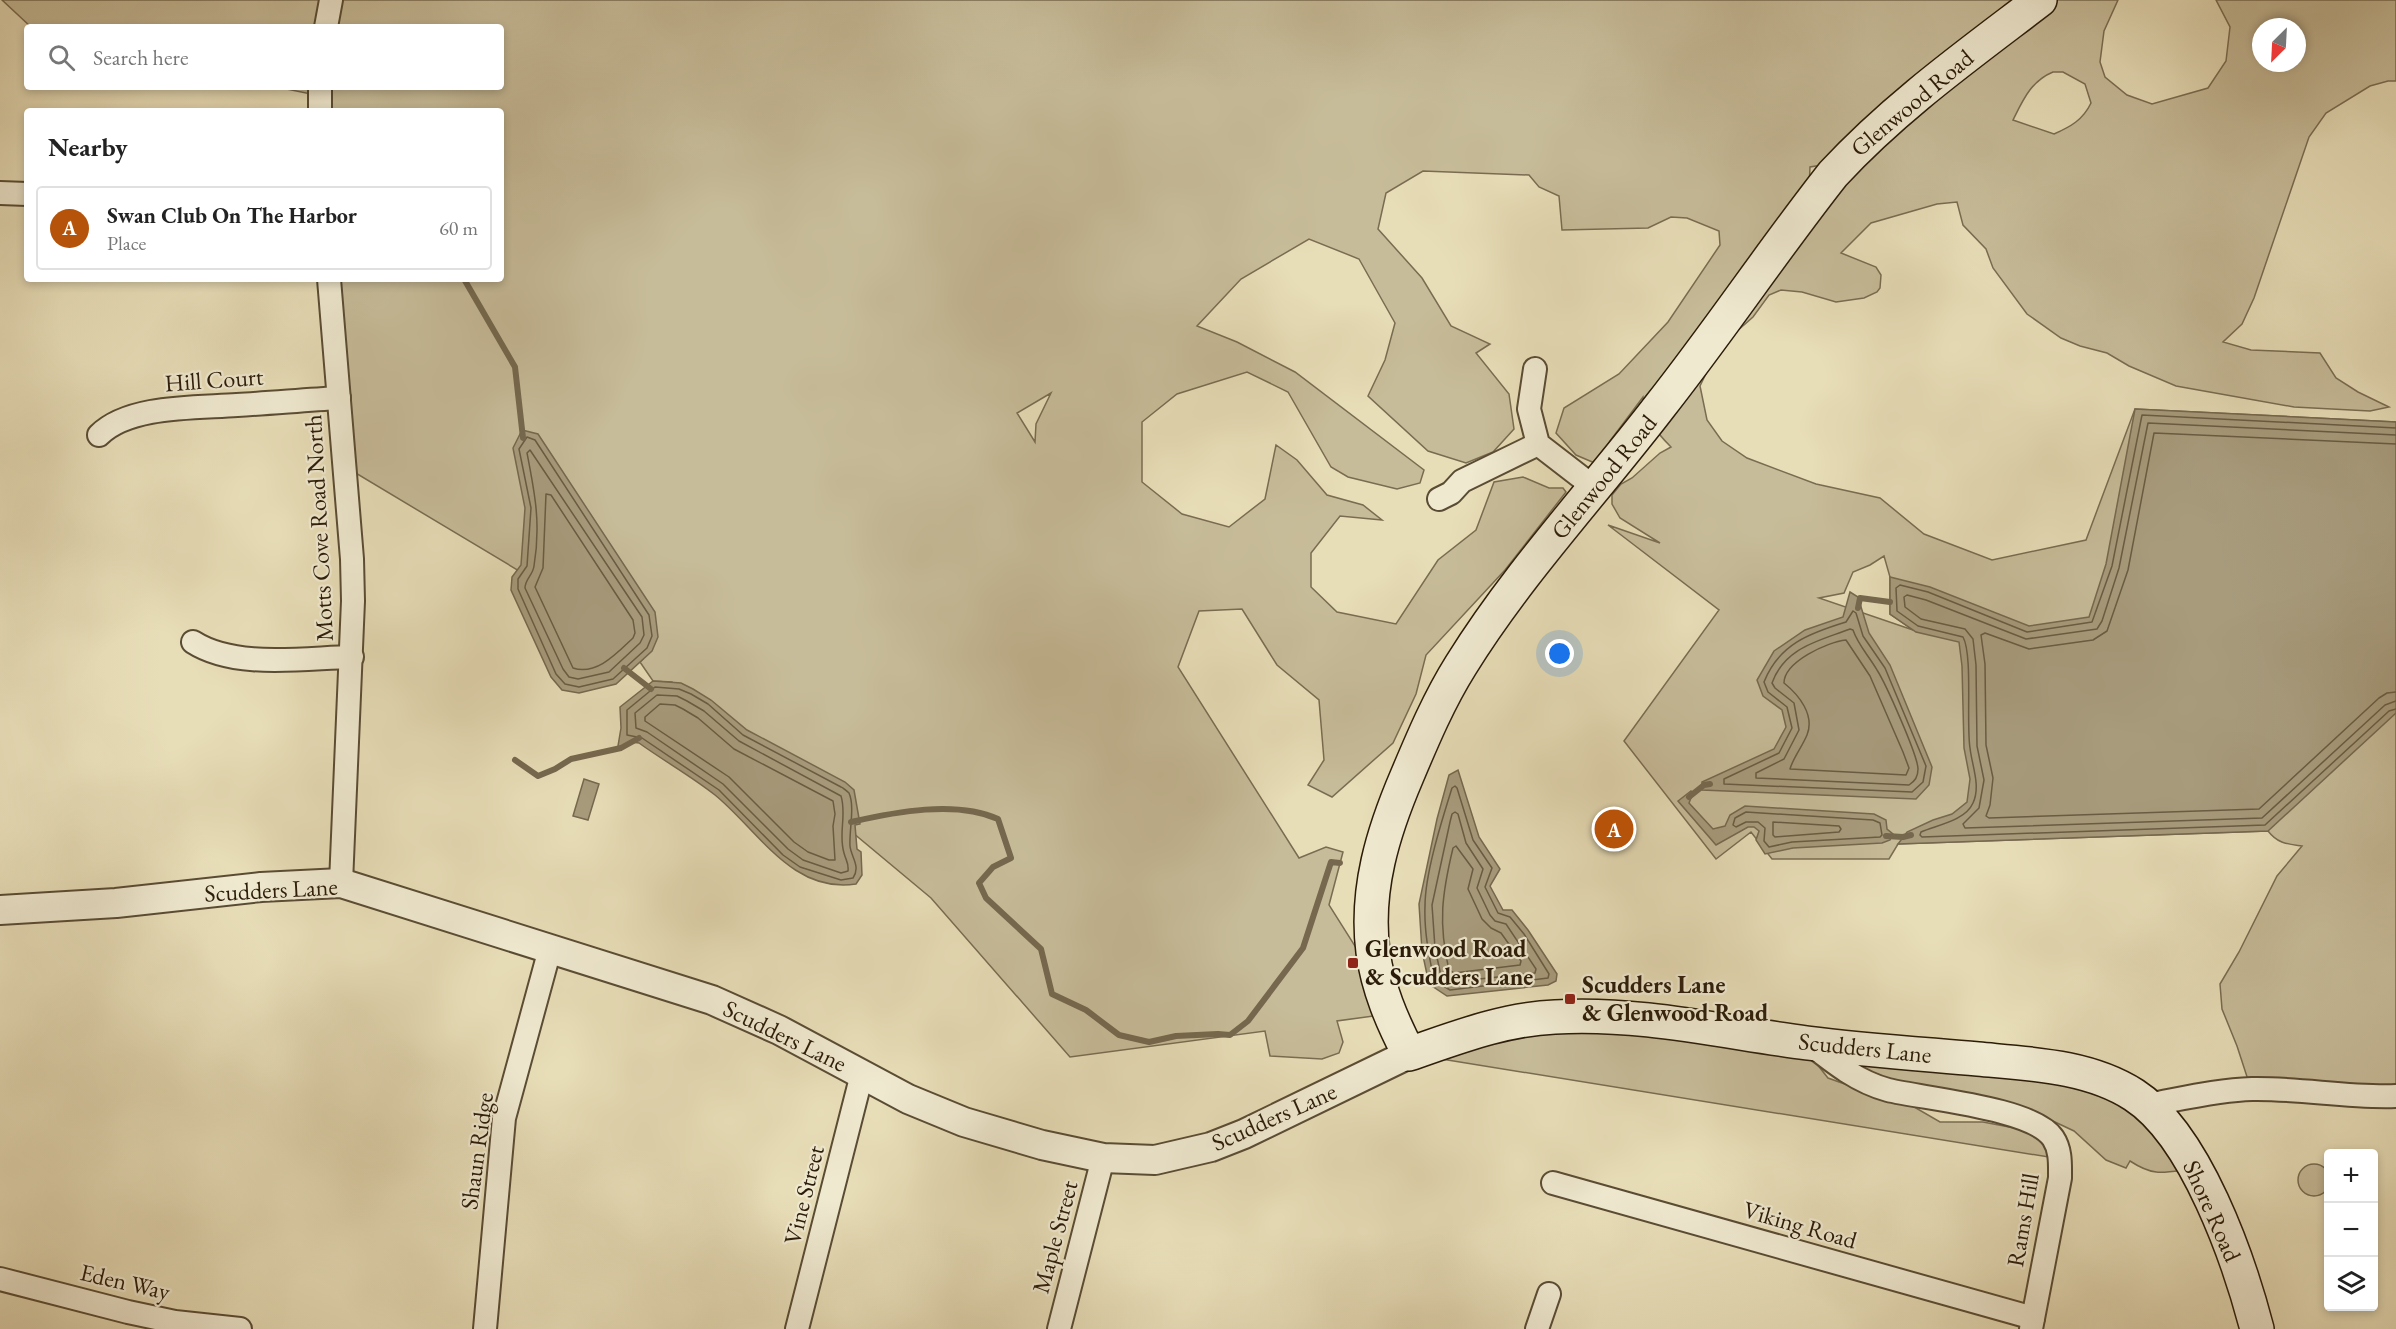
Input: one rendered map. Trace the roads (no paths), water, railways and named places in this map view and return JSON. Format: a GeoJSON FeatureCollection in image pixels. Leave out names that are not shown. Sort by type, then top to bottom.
{"type":"FeatureCollection","features":[{"type":"Feature","properties":{"kind":"main road","name":"Glenwood Road"},"geometry":{"type":"LineString","coordinates":[[1409,1054],[1388,1014],[1379,984],[1373,950],[1373,890],[1377,861],[1389,818],[1427,729],[1460,666],[1518,584],[1661,405],[1833,174],[1902,106],[2040,0]]}},
{"type":"Feature","properties":{"kind":"main road","name":"Scudders Lane"},"geometry":{"type":"LineString","coordinates":[[1409,1054],[1493,1026],[1551,1017],[1582,1016],[1676,1023],[1808,1043],[2014,1063],[2079,1072],[2114,1084],[2147,1105]]}},
{"type":"Feature","properties":{"kind":"main road","name":"Shore Road"},"geometry":{"type":"LineString","coordinates":[[2147,1105],[2179,1140],[2211,1201],[2250,1302],[2257,1329]]}},
{"type":"Feature","properties":{"kind":"street"},"geometry":{"type":"LineString","coordinates":[[327,24],[331,0]]}},
{"type":"Feature","properties":{"kind":"street"},"geometry":{"type":"LineString","coordinates":[[320,90],[320,108]]}},
{"type":"Feature","properties":{"kind":"street"},"geometry":{"type":"LineString","coordinates":[[0,194],[24,194]]}},
{"type":"Feature","properties":{"kind":"street","name":"Motts Cove Road North"},"geometry":{"type":"LineString","coordinates":[[329,282],[352,558],[352,657],[340,883]]}},
{"type":"Feature","properties":{"kind":"street"},"geometry":{"type":"LineString","coordinates":[[1535,369],[1529,409],[1538,444],[1596,488]]}},
{"type":"Feature","properties":{"kind":"street","name":"Hill Court"},"geometry":{"type":"LineString","coordinates":[[99,435],[106,428],[127,419],[156,411],[339,398]]}},
{"type":"Feature","properties":{"kind":"street"},"geometry":{"type":"LineString","coordinates":[[1439,499],[1451,493],[1462,481],[1538,444]]}},
{"type":"Feature","properties":{"kind":"street"},"geometry":{"type":"LineString","coordinates":[[194,642],[221,655],[242,659],[352,657]]}},
{"type":"Feature","properties":{"kind":"street","name":"Scudders Lane"},"geometry":{"type":"LineString","coordinates":[[0,910],[116,903],[261,887],[340,883],[712,1000],[780,1030],[909,1099],[964,1122],[1042,1145],[1103,1158],[1155,1160],[1211,1147],[1244,1134],[1409,1054]]}},
{"type":"Feature","properties":{"kind":"street","name":"Shaun Ridge"},"geometry":{"type":"LineString","coordinates":[[485,1329],[504,1118],[550,949]]}},
{"type":"Feature","properties":{"kind":"street","name":"Rams Hill"},"geometry":{"type":"LineString","coordinates":[[1808,1043],[1845,1071],[1886,1089],[2023,1117],[2053,1137],[2061,1159],[2060,1178],[2032,1324]]}},
{"type":"Feature","properties":{"kind":"street","name":"Vine Street"},"geometry":{"type":"LineString","coordinates":[[797,1329],[862,1074]]}},
{"type":"Feature","properties":{"kind":"street"},"geometry":{"type":"LineString","coordinates":[[2147,1105],[2251,1089],[2299,1090],[2377,1097],[2396,1096]]}},
{"type":"Feature","properties":{"kind":"street","name":"Maple Street"},"geometry":{"type":"LineString","coordinates":[[1059,1329],[1103,1158]]}},
{"type":"Feature","properties":{"kind":"street","name":"Viking Road"},"geometry":{"type":"LineString","coordinates":[[1553,1183],[2032,1324]]}},
{"type":"Feature","properties":{"kind":"street","name":"Eden Way"},"geometry":{"type":"LineString","coordinates":[[0,1279],[175,1322],[240,1329]]}},
{"type":"Feature","properties":{"kind":"street"},"geometry":{"type":"LineString","coordinates":[[1537,1329],[1550,1294]]}},
{"type":"Feature","properties":{"kind":"water"},"geometry":{"type":"Polygon","coordinates":[[[2135,409],[2396,422],[2396,713],[2268,831],[1898,844],[1907,832],[1952,814],[1967,802],[1970,779],[1964,748],[1962,666],[1959,642],[1916,632],[1890,614],[1890,577],[1930,587],[2029,626],[2089,617],[2106,564],[2135,409]]]}},
{"type":"Feature","properties":{"kind":"water"},"geometry":{"type":"Polygon","coordinates":[[[522,430],[538,434],[655,612],[658,637],[652,651],[616,684],[579,693],[562,690],[551,677],[511,590],[512,577],[521,565],[525,508],[513,448],[522,430]]]}},
{"type":"Feature","properties":{"kind":"water"},"geometry":{"type":"Polygon","coordinates":[[[1850,592],[1858,597],[1869,633],[1890,665],[1932,767],[1929,785],[1916,799],[1702,790],[1702,782],[1774,749],[1786,727],[1782,710],[1763,696],[1757,680],[1774,651],[1805,630],[1843,617],[1850,592]]]}},
{"type":"Feature","properties":{"kind":"water"},"geometry":{"type":"Polygon","coordinates":[[[653,681],[681,683],[693,689],[711,700],[747,730],[845,782],[854,790],[860,824],[855,825],[857,849],[861,852],[862,875],[856,884],[833,884],[813,879],[795,869],[762,841],[731,809],[697,781],[639,743],[631,742],[621,748],[618,746],[621,728],[620,707],[653,681]]]}},
{"type":"Feature","properties":{"kind":"water"},"geometry":{"type":"Polygon","coordinates":[[[1458,770],[1479,837],[1500,869],[1490,886],[1503,910],[1512,910],[1557,974],[1556,981],[1548,985],[1447,996],[1429,984],[1422,951],[1419,904],[1449,775],[1458,770]]]}},
{"type":"Feature","properties":{"kind":"water"},"geometry":{"type":"Polygon","coordinates":[[[584,779],[599,784],[588,820],[573,816],[584,779]]]}},
{"type":"Feature","properties":{"kind":"water"},"geometry":{"type":"Polygon","coordinates":[[[1691,791],[1693,793],[1689,803],[1713,829],[1725,826],[1730,815],[1745,806],[1874,814],[1886,820],[1887,829],[1893,834],[1890,840],[1882,843],[1793,848],[1765,854],[1756,840],[1759,831],[1754,827],[1748,827],[1716,845],[1678,801],[1691,791]]]}},
{"type":"Feature","properties":{"kind":"waterway"},"geometry":{"type":"LineString","coordinates":[[466,282],[515,367],[523,438]]}},
{"type":"Feature","properties":{"kind":"waterway"},"geometry":{"type":"LineString","coordinates":[[1858,608],[1860,598],[1890,602]]}},
{"type":"Feature","properties":{"kind":"waterway"},"geometry":{"type":"LineString","coordinates":[[624,668],[651,689]]}},
{"type":"Feature","properties":{"kind":"waterway"},"geometry":{"type":"LineString","coordinates":[[515,760],[538,776],[571,759],[621,748],[639,738]]}},
{"type":"Feature","properties":{"kind":"waterway"},"geometry":{"type":"LineString","coordinates":[[1689,797],[1704,785],[1710,784]]}},
{"type":"Feature","properties":{"kind":"waterway"},"geometry":{"type":"LineString","coordinates":[[851,822],[906,812],[945,809],[981,813],[998,819],[1011,858],[993,867],[979,883],[986,898],[1041,949],[1052,994],[1086,1010],[1119,1035],[1149,1042],[1176,1036],[1230,1035],[1248,1021],[1303,948],[1331,862],[1340,863]]}},
{"type":"Feature","properties":{"kind":"waterway"},"geometry":{"type":"LineString","coordinates":[[1886,836],[1911,835]]}},
{"type":"Feature","properties":{"kind":"place","name":"Swan Club On The Harbor"},"geometry":{"type":"Point","coordinates":[1614,829]}},
{"type":"Feature","properties":{"kind":"place","name":"Glenwood Road & Scudders Lane"},"geometry":{"type":"Point","coordinates":[1353,963]}},
{"type":"Feature","properties":{"kind":"place","name":"Scudders Lane & Glenwood Road"},"geometry":{"type":"Point","coordinates":[1570,999]}}]}
